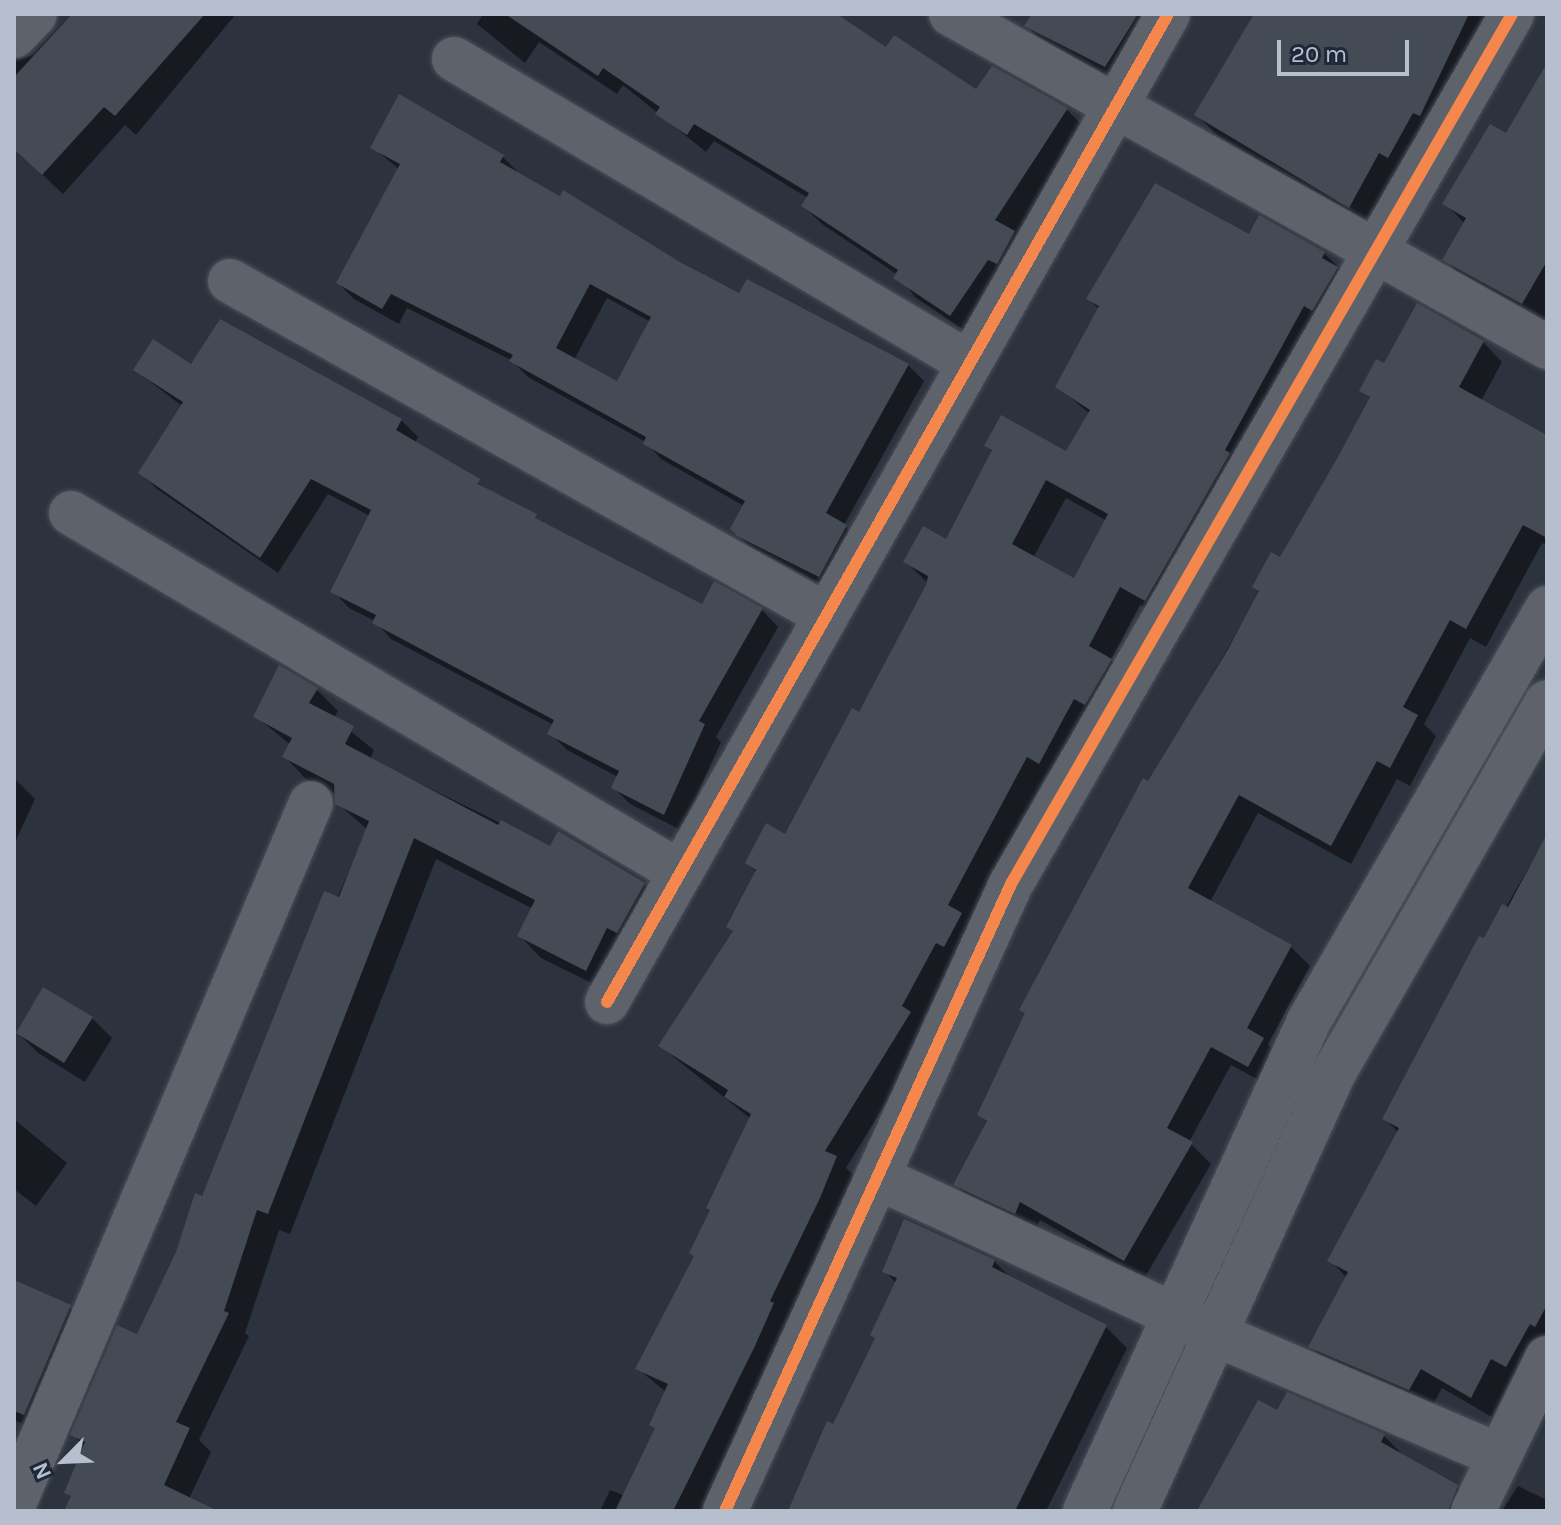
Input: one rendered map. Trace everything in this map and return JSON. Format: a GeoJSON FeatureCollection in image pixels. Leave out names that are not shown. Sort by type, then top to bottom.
{"type":"FeatureCollection","features":[{"type":"Feature","properties":{"kind":"street"},"geometry":{"type":"LineString","coordinates":[[14,36],[35,14]]}},
{"type":"Feature","properties":{"kind":"street"},"geometry":{"type":"LineString","coordinates":[[951,14],[1547,347]]}},
{"type":"Feature","properties":{"kind":"street"},"geometry":{"type":"LineString","coordinates":[[607,1002],[1168,14]]}},
{"type":"Feature","properties":{"kind":"street"},"geometry":{"type":"LineString","coordinates":[[725,1511],[1011,884],[1512,14]]}},
{"type":"Feature","properties":{"kind":"street"},"geometry":{"type":"LineString","coordinates":[[454,59],[969,363]]}},
{"type":"Feature","properties":{"kind":"street"},"geometry":{"type":"LineString","coordinates":[[230,281],[826,615]]}},
{"type":"Feature","properties":{"kind":"street"},"geometry":{"type":"LineString","coordinates":[[71,513],[681,873]]}},
{"type":"Feature","properties":{"kind":"street"},"geometry":{"type":"LineString","coordinates":[[1085,1511],[1309,1021],[1547,608]]}},
{"type":"Feature","properties":{"kind":"street"},"geometry":{"type":"LineString","coordinates":[[1135,1511],[1332,1076],[1547,702]]}},
{"type":"Feature","properties":{"kind":"street"},"geometry":{"type":"LineString","coordinates":[[1442,790],[1485,809]]}},
{"type":"Feature","properties":{"kind":"street"},"geometry":{"type":"LineString","coordinates":[[14,1504],[311,803]]}},
{"type":"Feature","properties":{"kind":"street"},"geometry":{"type":"LineString","coordinates":[[877,1177],[1215,1334],[1499,1456]]}},
{"type":"Feature","properties":{"kind":"street"},"geometry":{"type":"LineString","coordinates":[[1473,1511],[1547,1358]]}},
{"type":"Feature","properties":{"kind":"building"},"geometry":{"type":"Polygon","coordinates":[[[72,14],[205,14],[115,116],[104,107],[42,175],[14,149],[14,77],[72,14]]]}},
{"type":"Feature","properties":{"kind":"building"},"geometry":{"type":"Polygon","coordinates":[[[505,14],[837,14],[886,47],[894,35],[976,89],[992,66],[1068,108],[995,220],[1015,231],[997,264],[988,260],[950,316],[893,278],[898,270],[801,206],[809,193],[694,124],[687,135],[655,114],[660,107],[603,68],[598,76],[505,14]]]}},
{"type":"Feature","properties":{"kind":"building"},"geometry":{"type":"Polygon","coordinates":[[[1032,14],[1138,14],[1105,67],[1024,26],[1032,14]]]}},
{"type":"Feature","properties":{"kind":"building"},"geometry":{"type":"Polygon","coordinates":[[[1254,14],[1469,14],[1420,116],[1413,113],[1388,158],[1379,153],[1349,208],[1194,115],[1254,14]]]}},
{"type":"Feature","properties":{"kind":"building"},"geometry":{"type":"Polygon","coordinates":[[[1547,63],[1547,261],[1522,304],[1442,260],[1466,218],[1442,204],[1490,124],[1506,133],[1547,63]]]}},
{"type":"Feature","properties":{"kind":"building"},"geometry":{"type":"Polygon","coordinates":[[[399,94],[504,155],[500,162],[560,196],[563,190],[680,262],[739,293],[747,279],[909,364],[826,513],[847,525],[819,577],[737,536],[730,529],[745,501],[643,444],[646,437],[509,361],[513,355],[391,294],[382,309],[336,283],[400,164],[370,148],[399,94]],[[590,284],[556,348],[617,381],[651,317],[590,284]]]}},
{"type":"Feature","properties":{"kind":"building"},"geometry":{"type":"Polygon","coordinates":[[[1155,183],[1249,234],[1259,215],[1325,252],[1322,258],[1338,267],[1312,311],[1304,306],[1225,450],[1230,453],[1145,601],[1120,587],[1089,646],[1112,659],[1085,705],[1074,699],[1039,764],[1027,757],[948,905],[962,913],[944,947],[936,943],[902,1006],[911,1012],[825,1151],[837,1156],[820,1198],[770,1301],[774,1303],[754,1348],[673,1511],[615,1511],[655,1428],[649,1425],[668,1384],[635,1369],[694,1256],[689,1253],[710,1210],[706,1208],[751,1114],[724,1097],[728,1090],[658,1046],[733,931],[726,927],[756,870],[745,863],[766,823],[785,834],[852,708],[859,712],[926,585],[928,576],[903,562],[923,526],[946,539],[992,450],[984,446],[1001,415],[1066,451],[1090,410],[1055,387],[1099,306],[1086,299],[1155,183]],[[1046,480],[1012,544],[1074,578],[1108,514],[1046,480]]]}},
{"type":"Feature","properties":{"kind":"building"},"geometry":{"type":"Polygon","coordinates":[[[1417,303],[1484,341],[1459,387],[1547,435],[1547,538],[1523,525],[1466,629],[1450,620],[1403,707],[1418,715],[1390,768],[1377,761],[1331,846],[1239,795],[1188,888],[1292,945],[1247,1028],[1264,1038],[1248,1067],[1211,1047],[1167,1128],[1193,1142],[1124,1261],[1020,1202],[1015,1214],[953,1185],[987,1121],[977,1115],[1025,1013],[1019,1010],[1143,778],[1148,781],[1227,651],[1259,591],[1252,587],[1271,552],[1280,557],[1338,457],[1370,397],[1359,391],[1376,359],[1384,363],[1417,303]]]}},
{"type":"Feature","properties":{"kind":"building"},"geometry":{"type":"Polygon","coordinates":[[[220,319],[402,419],[396,430],[480,479],[478,484],[537,514],[535,518],[702,604],[714,581],[763,608],[699,721],[705,724],[664,815],[611,788],[619,771],[547,734],[554,720],[372,623],[376,615],[330,592],[371,510],[311,479],[260,558],[138,473],[183,402],[133,370],[153,339],[191,364],[220,319]]]}},
{"type":"Feature","properties":{"kind":"building"},"geometry":{"type":"Polygon","coordinates":[[[279,665],[318,688],[309,703],[354,726],[345,744],[498,825],[501,820],[550,846],[558,831],[645,883],[617,933],[607,928],[586,971],[517,936],[535,900],[414,838],[268,1214],[257,1210],[224,1311],[229,1313],[176,1422],[190,1428],[164,1485],[218,1511],[64,1511],[71,1496],[64,1493],[85,1442],[70,1435],[117,1325],[137,1334],[176,1252],[195,1193],[202,1196],[324,891],[339,897],[369,821],[335,804],[334,784],[282,757],[292,738],[253,717],[279,665]]]}},
{"type":"Feature","properties":{"kind":"building"},"geometry":{"type":"Polygon","coordinates":[[[1547,834],[1547,1305],[1535,1327],[1530,1324],[1506,1367],[1491,1359],[1471,1398],[1421,1369],[1409,1390],[1308,1347],[1348,1272],[1327,1261],[1399,1128],[1382,1119],[1479,936],[1484,938],[1502,904],[1508,907],[1547,834]]]}},
{"type":"Feature","properties":{"kind":"building"},"geometry":{"type":"Polygon","coordinates":[[[43,987],[93,1017],[64,1063],[16,1033],[43,987]]]}},
{"type":"Feature","properties":{"kind":"building"},"geometry":{"type":"Polygon","coordinates":[[[904,1219],[995,1260],[992,1267],[1107,1325],[1015,1511],[788,1511],[827,1421],[833,1424],[875,1338],[870,1335],[897,1278],[882,1272],[904,1219]]]}},
{"type":"Feature","properties":{"kind":"building"},"geometry":{"type":"Polygon","coordinates":[[[14,1280],[71,1305],[24,1415],[14,1411],[14,1280]]]}},
{"type":"Feature","properties":{"kind":"building"},"geometry":{"type":"Polygon","coordinates":[[[1287,1392],[1385,1434],[1381,1442],[1458,1485],[1448,1511],[1197,1511],[1258,1400],[1277,1410],[1287,1392]]]}},
{"type":"Feature","properties":{"kind":"cycle path"},"geometry":{"type":"LineString","coordinates":[[607,1002],[1168,14]]}},
{"type":"Feature","properties":{"kind":"cycle path"},"geometry":{"type":"LineString","coordinates":[[725,1511],[1011,884],[1512,14]]}}]}
